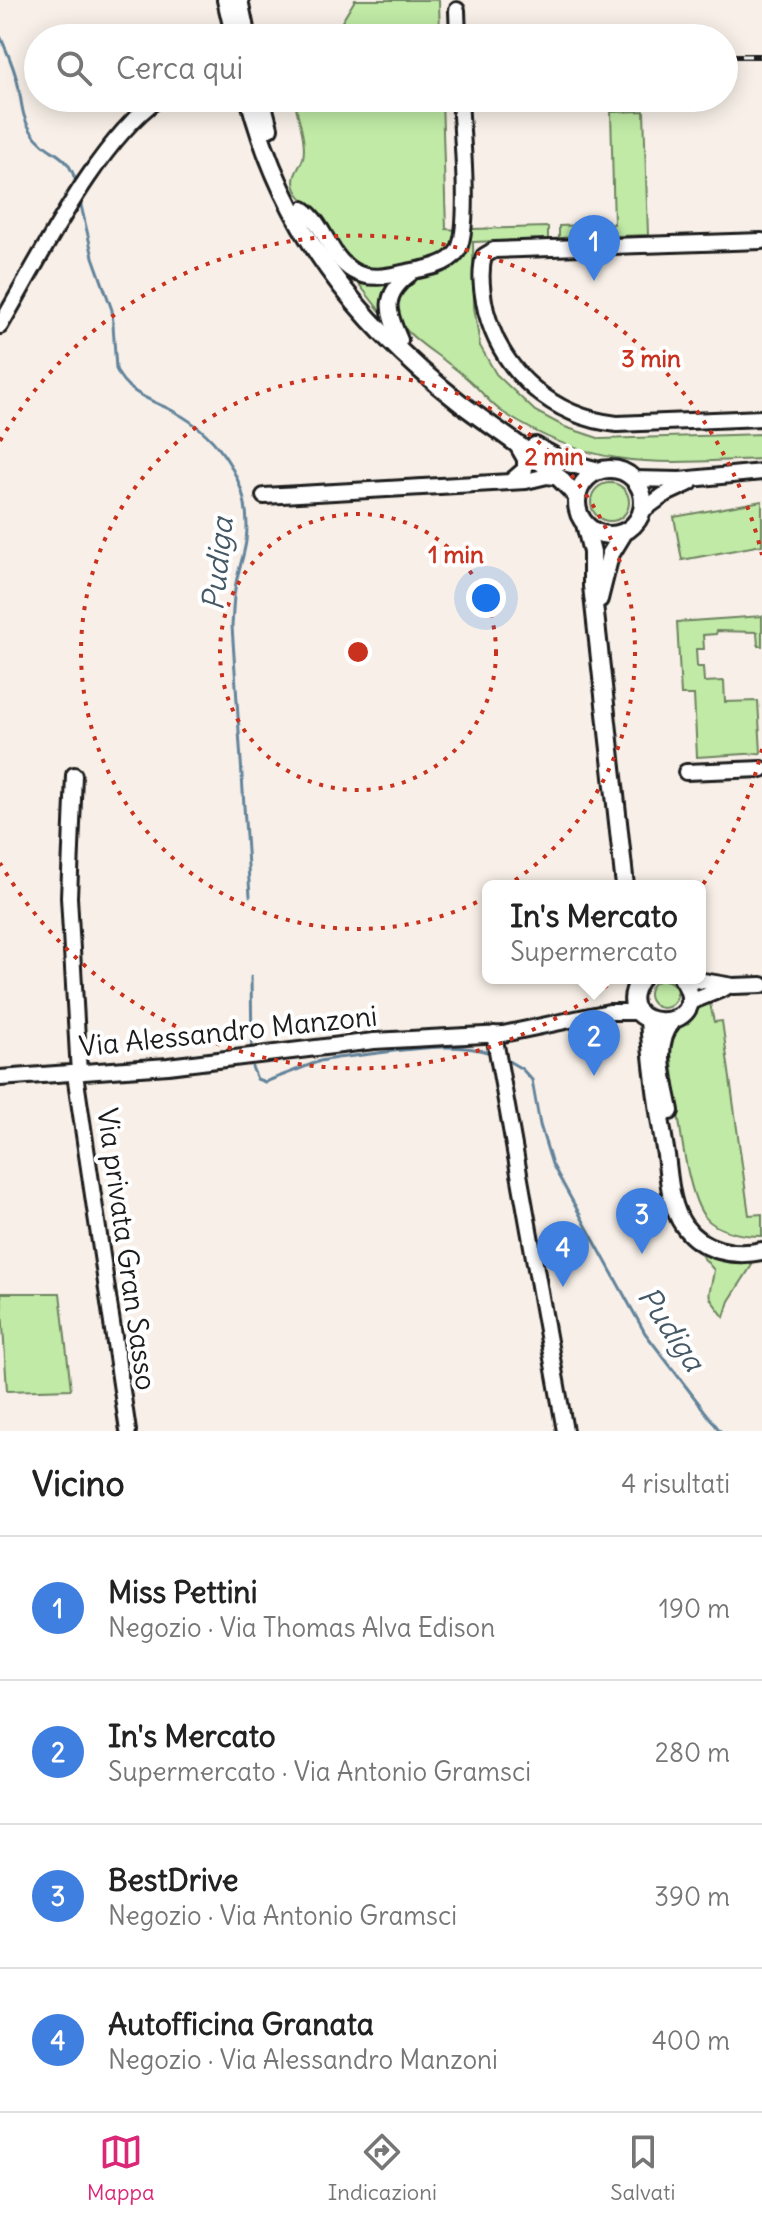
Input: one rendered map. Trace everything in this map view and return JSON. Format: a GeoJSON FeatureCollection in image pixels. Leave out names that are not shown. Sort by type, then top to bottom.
{"type":"FeatureCollection","features":[{"type":"Feature","properties":{"kind":"street"},"geometry":{"type":"LineString","coordinates":[[226,0],[232,24]]}},
{"type":"Feature","properties":{"kind":"street"},"geometry":{"type":"LineString","coordinates":[[239,0],[244,24]]}},
{"type":"Feature","properties":{"kind":"street"},"geometry":{"type":"LineString","coordinates":[[457,10],[458,24]]}},
{"type":"Feature","properties":{"kind":"street"},"geometry":{"type":"LineString","coordinates":[[0,326],[85,182],[116,142],[145,112]]}},
{"type":"Feature","properties":{"kind":"street"},"geometry":{"type":"LineString","coordinates":[[254,112],[273,170],[293,213],[339,284],[394,348],[561,478],[577,497]]}},
{"type":"Feature","properties":{"kind":"street"},"geometry":{"type":"LineString","coordinates":[[265,112],[283,168],[303,209],[348,280],[400,340],[534,446],[564,462],[599,471],[621,471],[633,479],[641,490],[642,511]]}},
{"type":"Feature","properties":{"kind":"street"},"geometry":{"type":"LineString","coordinates":[[303,209],[313,217],[339,258],[361,275],[376,277],[414,271],[451,259],[463,239],[460,112]]}},
{"type":"Feature","properties":{"kind":"street"},"geometry":{"type":"LineString","coordinates":[[762,241],[494,250],[485,254],[482,263],[482,289],[496,340],[510,365],[544,397],[586,418],[617,424],[762,418]]}},
{"type":"Feature","properties":{"kind":"street"},"geometry":{"type":"LineString","coordinates":[[400,340],[390,318],[389,300],[398,285],[414,271]]}},
{"type":"Feature","properties":{"kind":"street"},"geometry":{"type":"LineString","coordinates":[[511,482],[525,469],[525,459],[517,445]]}},
{"type":"Feature","properties":{"kind":"street"},"geometry":{"type":"LineString","coordinates":[[599,471],[582,484],[577,497],[578,510],[592,552],[592,586],[624,880]]}},
{"type":"Feature","properties":{"kind":"street"},"geometry":{"type":"LineString","coordinates":[[633,479],[658,481],[762,472]]}},
{"type":"Feature","properties":{"kind":"street"},"geometry":{"type":"LineString","coordinates":[[264,496],[511,482],[547,476],[561,478]]}},
{"type":"Feature","properties":{"kind":"street"},"geometry":{"type":"LineString","coordinates":[[596,612],[610,555],[624,532],[635,523],[642,511],[664,495],[705,478]]}},
{"type":"Feature","properties":{"kind":"street"},"geometry":{"type":"LineString","coordinates":[[585,524],[604,535],[624,532]]}},
{"type":"Feature","properties":{"kind":"street"},"geometry":{"type":"LineString","coordinates":[[686,772],[762,769]]}},
{"type":"Feature","properties":{"kind":"street","name":"Via privata Gran Sasso"},"geometry":{"type":"LineString","coordinates":[[74,775],[69,897],[77,1074],[128,1431]]}},
{"type":"Feature","properties":{"kind":"street"},"geometry":{"type":"LineString","coordinates":[[617,803],[631,880]]}},
{"type":"Feature","properties":{"kind":"street"},"geometry":{"type":"LineString","coordinates":[[706,982],[733,986],[762,985]]}},
{"type":"Feature","properties":{"kind":"street"},"geometry":{"type":"LineString","coordinates":[[686,984],[688,1003],[665,1029],[660,1049],[680,1189],[696,1225],[709,1235],[739,1247],[762,1250]]}},
{"type":"Feature","properties":{"kind":"street"},"geometry":{"type":"LineString","coordinates":[[609,1012],[638,986]]}},
{"type":"Feature","properties":{"kind":"street"},"geometry":{"type":"LineString","coordinates":[[638,986],[670,1183],[682,1224],[703,1243],[717,1250],[735,1254],[762,1250]]}},
{"type":"Feature","properties":{"kind":"street"},"geometry":{"type":"LineString","coordinates":[[688,1003],[733,986]]}},
{"type":"Feature","properties":{"kind":"street"},"geometry":{"type":"LineString","coordinates":[[609,1012],[644,1016],[665,1023],[673,1020]]}},
{"type":"Feature","properties":{"kind":"street","name":"Via Alessandro Manzoni"},"geometry":{"type":"LineString","coordinates":[[0,1078],[77,1074],[263,1056],[361,1042],[462,1036],[496,1045],[526,1031],[609,1012]]}},
{"type":"Feature","properties":{"kind":"street"},"geometry":{"type":"LineString","coordinates":[[496,1045],[565,1431]]}},
{"type":"Feature","properties":{"kind":"green space"},"geometry":{"type":"Polygon","coordinates":[[[355,0],[439,0],[440,24],[340,24],[355,0]]]}},
{"type":"Feature","properties":{"kind":"green space"},"geometry":{"type":"Polygon","coordinates":[[[297,112],[442,112],[446,229],[457,230],[451,246],[435,257],[389,268],[359,268],[350,262],[295,186],[294,178],[304,151],[297,112]]]}},
{"type":"Feature","properties":{"kind":"green space"},"geometry":{"type":"Polygon","coordinates":[[[611,112],[644,112],[648,235],[559,238],[559,226],[614,224],[611,112]]]}},
{"type":"Feature","properties":{"kind":"green space"},"geometry":{"type":"Polygon","coordinates":[[[548,227],[548,239],[473,242],[474,307],[480,346],[496,374],[535,411],[565,427],[601,439],[762,434],[762,459],[691,462],[629,460],[568,446],[499,410],[466,378],[412,336],[399,320],[395,303],[400,290],[409,282],[459,260],[468,247],[472,229],[548,227]]]}},
{"type":"Feature","properties":{"kind":"green space"},"geometry":{"type":"Polygon","coordinates":[[[355,279],[390,281],[383,312],[380,311],[355,279]]]}},
{"type":"Feature","properties":{"kind":"green space"},"geometry":{"type":"Polygon","coordinates":[[[610,483],[623,489],[629,502],[623,515],[610,521],[597,515],[591,502],[597,489],[610,483]]]}},
{"type":"Feature","properties":{"kind":"green space"},"geometry":{"type":"Polygon","coordinates":[[[762,501],[762,545],[682,560],[674,517],[762,501]]]}},
{"type":"Feature","properties":{"kind":"green space"},"geometry":{"type":"Polygon","coordinates":[[[762,616],[762,646],[758,646],[757,632],[717,631],[716,634],[703,635],[704,649],[696,649],[697,667],[703,667],[704,682],[724,681],[725,702],[758,701],[761,753],[697,757],[694,695],[681,695],[677,622],[762,616]]]}},
{"type":"Feature","properties":{"kind":"green space"},"geometry":{"type":"Polygon","coordinates":[[[653,984],[673,984],[676,999],[668,1007],[658,1007],[650,999],[653,984]]]}},
{"type":"Feature","properties":{"kind":"green space"},"geometry":{"type":"Polygon","coordinates":[[[709,999],[714,1022],[722,1021],[749,1215],[762,1214],[762,1236],[731,1232],[710,1222],[697,1204],[691,1184],[677,1109],[670,1044],[685,1017],[709,999]]]}},
{"type":"Feature","properties":{"kind":"green space"},"geometry":{"type":"Polygon","coordinates":[[[703,1248],[747,1259],[752,1265],[729,1301],[724,1317],[710,1298],[714,1270],[701,1255],[703,1248]]]}},
{"type":"Feature","properties":{"kind":"green space"},"geometry":{"type":"Polygon","coordinates":[[[1,1293],[60,1293],[71,1389],[7,1391],[1,1293]]]}},
{"type":"Feature","properties":{"kind":"waterway","name":"Pudiga"},"geometry":{"type":"LineString","coordinates":[[0,36],[18,84],[27,125],[38,140],[69,165],[77,186]]}},
{"type":"Feature","properties":{"kind":"waterway","name":"Pudiga"},"geometry":{"type":"LineString","coordinates":[[80,201],[93,257],[112,310],[116,369],[120,377],[140,395],[173,411],[206,434],[230,465],[244,501],[246,541],[236,583],[232,626],[250,896]]}},
{"type":"Feature","properties":{"kind":"waterway","name":"Pudiga"},"geometry":{"type":"LineString","coordinates":[[251,977],[252,1047]]}},
{"type":"Feature","properties":{"kind":"waterway","name":"Pudiga"},"geometry":{"type":"LineString","coordinates":[[252,1067],[257,1079],[265,1082],[320,1061],[337,1058],[437,1047],[476,1049],[494,1054]]}},
{"type":"Feature","properties":{"kind":"waterway","name":"Pudiga"},"geometry":{"type":"LineString","coordinates":[[505,1059],[522,1069],[532,1080],[540,1125],[552,1164],[645,1333],[720,1431]]}},
{"type":"Feature","properties":{"kind":"railway"},"geometry":{"type":"LineString","coordinates":[[738,56],[762,56]]}},
{"type":"Feature","properties":{"kind":"place","name":"Miss Pettini"},"geometry":{"type":"Point","coordinates":[594,281]}},
{"type":"Feature","properties":{"kind":"place","name":"In's Mercato"},"geometry":{"type":"Point","coordinates":[594,1076]}},
{"type":"Feature","properties":{"kind":"place","name":"BestDrive"},"geometry":{"type":"Point","coordinates":[642,1254]}},
{"type":"Feature","properties":{"kind":"place","name":"Autofficina Granata"},"geometry":{"type":"Point","coordinates":[563,1287]}}]}
